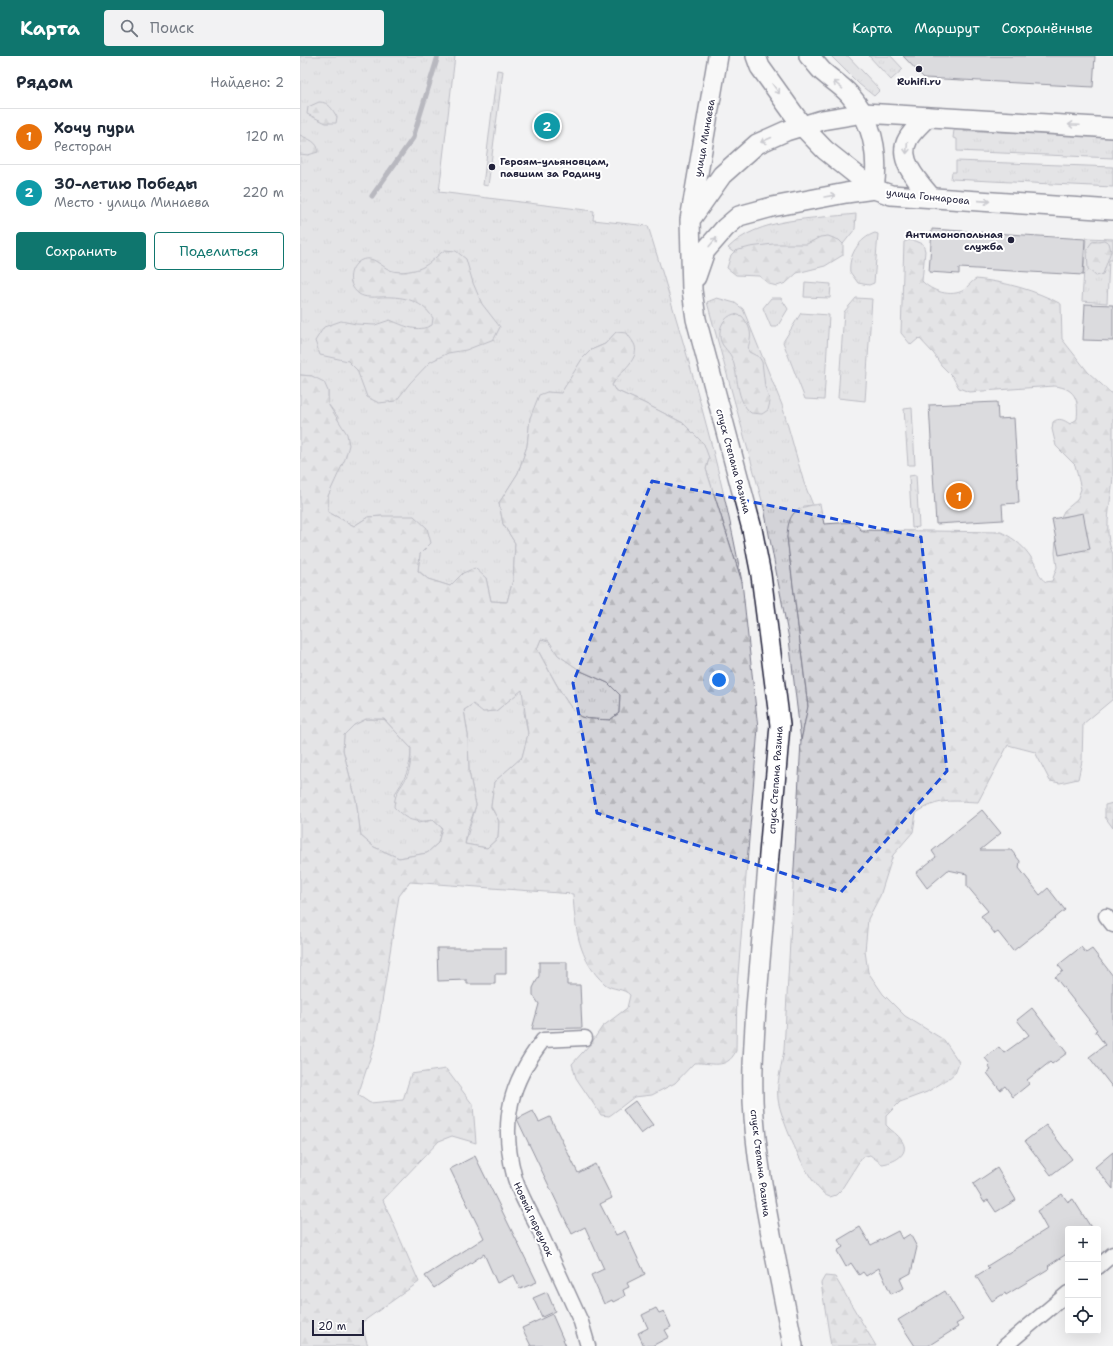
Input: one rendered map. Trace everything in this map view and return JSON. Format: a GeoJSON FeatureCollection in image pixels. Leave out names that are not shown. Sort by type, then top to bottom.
{"type":"FeatureCollection","features":[{"type":"Feature","properties":{"kind":"main road","name":"улица Минаева"},"geometry":{"type":"LineString","coordinates":[[690,220],[718,56]]}},
{"type":"Feature","properties":{"kind":"main road"},"geometry":{"type":"LineString","coordinates":[[756,56],[760,67],[803,127],[825,150],[874,189]]}},
{"type":"Feature","properties":{"kind":"main road"},"geometry":{"type":"LineString","coordinates":[[809,56],[823,72],[849,93],[864,113],[875,149],[876,172],[874,189]]}},
{"type":"Feature","properties":{"kind":"main road"},"geometry":{"type":"LineString","coordinates":[[690,220],[722,176],[735,162],[757,144],[786,131],[822,120],[864,113],[1113,128]]}},
{"type":"Feature","properties":{"kind":"main road"},"geometry":{"type":"LineString","coordinates":[[927,117],[907,140],[906,150],[907,160],[912,172],[931,197]]}},
{"type":"Feature","properties":{"kind":"main road","name":"улица Гончарова"},"geometry":{"type":"LineString","coordinates":[[692,290],[705,251],[725,228],[739,216],[772,206],[874,189],[892,195],[1113,210]]}},
{"type":"Feature","properties":{"kind":"main road","name":"спуск Степана Разина"},"geometry":{"type":"LineString","coordinates":[[690,220],[692,290],[696,319],[752,529],[761,575],[780,725],[756,1008],[754,1046],[754,1117],[766,1204],[793,1346]]}},
{"type":"Feature","properties":{"kind":"street","name":"Новый переулок"},"geometry":{"type":"LineString","coordinates":[[585,1038],[543,1040],[529,1058],[514,1086],[509,1108],[508,1137],[514,1175],[581,1322],[588,1346]]}},
{"type":"Feature","properties":{"kind":"street"},"geometry":{"type":"LineString","coordinates":[[1101,1264],[1113,1254]]}},
{"type":"Feature","properties":{"kind":"street"},"geometry":{"type":"LineString","coordinates":[[1005,1346],[1065,1296]]}},
{"type":"Feature","properties":{"kind":"highlighted area"},"geometry":{"type":"Polygon","coordinates":[[[652,481],[921,537],[947,771],[841,892],[597,813],[573,683],[652,481]]]}},
{"type":"Feature","properties":{"kind":"green space"},"geometry":{"type":"Polygon","coordinates":[[[300,56],[455,56],[439,192],[594,211],[593,220],[648,226],[688,358],[712,447],[742,582],[706,469],[709,458],[683,423],[615,390],[612,385],[620,373],[616,332],[605,344],[591,350],[561,394],[547,392],[530,418],[527,446],[518,473],[499,503],[503,524],[515,543],[513,580],[507,602],[491,601],[486,578],[463,573],[450,586],[428,579],[418,570],[420,554],[383,516],[368,517],[354,526],[328,512],[328,496],[334,480],[338,417],[328,404],[328,391],[312,376],[300,375],[300,56]]]}},
{"type":"Feature","properties":{"kind":"green space"},"geometry":{"type":"Polygon","coordinates":[[[831,56],[848,56],[880,90],[874,96],[859,84],[831,56]]]}},
{"type":"Feature","properties":{"kind":"green space"},"geometry":{"type":"Polygon","coordinates":[[[869,56],[891,56],[903,69],[891,80],[869,56]]]}},
{"type":"Feature","properties":{"kind":"green space"},"geometry":{"type":"Polygon","coordinates":[[[497,70],[503,71],[488,186],[483,185],[497,70]]]}},
{"type":"Feature","properties":{"kind":"green space"},"geometry":{"type":"Polygon","coordinates":[[[319,102],[325,103],[332,109],[337,117],[336,123],[326,123],[307,114],[308,107],[319,102]]]}},
{"type":"Feature","properties":{"kind":"green space"},"geometry":{"type":"Polygon","coordinates":[[[954,130],[1113,137],[1113,158],[957,151],[957,139],[953,138],[954,130]]]}},
{"type":"Feature","properties":{"kind":"green space"},"geometry":{"type":"Polygon","coordinates":[[[300,135],[315,143],[318,152],[308,155],[300,154],[300,135]]]}},
{"type":"Feature","properties":{"kind":"green space"},"geometry":{"type":"Polygon","coordinates":[[[956,161],[1113,167],[1113,187],[951,179],[952,172],[956,172],[956,161]]]}},
{"type":"Feature","properties":{"kind":"green space"},"geometry":{"type":"Polygon","coordinates":[[[856,214],[855,229],[828,263],[795,267],[771,282],[728,248],[755,230],[771,225],[788,221],[856,214]]]}},
{"type":"Feature","properties":{"kind":"green space"},"geometry":{"type":"Polygon","coordinates":[[[875,233],[878,234],[874,283],[869,285],[858,283],[850,272],[853,254],[864,239],[875,233]]]}},
{"type":"Feature","properties":{"kind":"green space"},"geometry":{"type":"Polygon","coordinates":[[[828,236],[839,240],[843,244],[843,255],[825,266],[797,273],[786,283],[777,286],[769,284],[759,276],[736,275],[727,268],[731,255],[735,251],[750,247],[773,244],[807,244],[820,237],[828,236]]]}},
{"type":"Feature","properties":{"kind":"green space"},"geometry":{"type":"Polygon","coordinates":[[[1086,238],[1113,239],[1113,260],[1109,260],[1107,303],[1082,301],[1086,238]]]}},
{"type":"Feature","properties":{"kind":"green space"},"geometry":{"type":"Polygon","coordinates":[[[909,240],[923,244],[925,251],[922,281],[931,288],[947,293],[959,292],[964,290],[976,279],[1020,287],[1061,304],[1062,339],[1088,372],[1113,395],[1113,475],[1108,515],[1108,536],[1113,554],[1113,699],[1083,724],[1082,761],[1078,779],[1060,783],[1050,781],[1035,752],[1008,745],[978,802],[953,801],[939,803],[924,808],[916,813],[913,832],[893,855],[880,896],[868,919],[865,951],[868,972],[883,994],[905,1016],[944,1040],[959,1062],[955,1073],[948,1079],[927,1092],[900,1102],[886,1116],[886,1125],[899,1136],[902,1141],[904,1150],[902,1154],[891,1162],[882,1164],[870,1155],[862,1157],[841,1190],[836,1195],[830,1197],[822,1192],[814,1183],[798,1154],[784,1122],[778,1099],[778,1080],[784,1050],[801,741],[808,706],[787,537],[789,522],[795,512],[799,509],[820,504],[824,524],[854,522],[861,530],[1001,532],[1012,538],[1025,549],[1035,564],[1040,577],[1046,582],[1052,581],[1057,567],[1055,553],[1057,525],[1064,511],[1077,500],[1081,489],[1075,465],[1056,446],[1052,429],[1053,422],[1055,420],[1066,421],[1070,424],[1077,419],[1076,400],[1071,392],[1067,389],[1054,386],[969,392],[959,388],[952,376],[919,338],[911,345],[901,333],[904,242],[909,240]]]}},
{"type":"Feature","properties":{"kind":"green space"},"geometry":{"type":"Polygon","coordinates":[[[1104,240],[1109,243],[1111,251],[1103,274],[1096,276],[1088,269],[1087,249],[1092,242],[1104,240]]]}},
{"type":"Feature","properties":{"kind":"green space"},"geometry":{"type":"Polygon","coordinates":[[[445,250],[456,251],[466,259],[473,283],[482,304],[500,327],[494,339],[466,350],[448,353],[430,362],[410,383],[396,401],[379,403],[367,397],[357,370],[348,361],[320,355],[315,341],[324,327],[341,321],[356,324],[375,325],[390,320],[416,329],[432,325],[433,318],[428,312],[423,307],[410,300],[395,297],[369,297],[359,294],[353,288],[351,274],[353,268],[363,259],[370,259],[387,269],[396,272],[416,270],[426,265],[445,250]]]}},
{"type":"Feature","properties":{"kind":"green space"},"geometry":{"type":"Polygon","coordinates":[[[805,282],[831,284],[830,298],[804,297],[805,282]]]}},
{"type":"Feature","properties":{"kind":"green space"},"geometry":{"type":"Polygon","coordinates":[[[717,298],[735,303],[743,309],[782,405],[804,483],[813,505],[804,506],[787,537],[808,707],[801,741],[789,639],[764,508],[707,302],[717,298]]]}},
{"type":"Feature","properties":{"kind":"green space"},"geometry":{"type":"Polygon","coordinates":[[[771,298],[781,298],[788,309],[777,327],[771,327],[763,308],[771,298]]]}},
{"type":"Feature","properties":{"kind":"green space"},"geometry":{"type":"Polygon","coordinates":[[[856,298],[872,299],[865,401],[838,398],[844,312],[856,298]]]}},
{"type":"Feature","properties":{"kind":"green space"},"geometry":{"type":"Polygon","coordinates":[[[801,313],[829,315],[824,400],[805,399],[783,342],[801,313]]]}},
{"type":"Feature","properties":{"kind":"green space"},"geometry":{"type":"Polygon","coordinates":[[[734,314],[742,316],[746,321],[750,333],[748,348],[749,352],[759,357],[762,362],[765,387],[770,402],[768,410],[762,414],[751,413],[742,401],[732,358],[720,339],[720,329],[723,323],[727,317],[734,314]]]}},
{"type":"Feature","properties":{"kind":"green space"},"geometry":{"type":"Polygon","coordinates":[[[616,332],[627,333],[635,346],[634,357],[612,385],[615,390],[683,423],[704,444],[709,458],[706,469],[742,582],[758,728],[737,987],[736,1051],[728,1061],[723,1063],[694,1063],[675,1083],[652,1095],[634,1097],[609,1116],[601,1115],[576,1078],[572,1064],[592,1042],[602,1027],[627,1008],[630,995],[625,991],[605,984],[596,975],[589,964],[584,954],[577,931],[573,894],[410,882],[399,896],[376,1040],[358,1095],[370,1103],[403,1100],[411,1074],[446,1069],[473,1105],[476,1143],[452,1136],[439,1141],[383,1200],[419,1282],[361,1323],[368,1346],[300,1346],[300,375],[312,376],[324,382],[328,391],[328,404],[347,434],[349,445],[345,459],[328,496],[328,512],[354,526],[368,517],[414,516],[427,528],[431,543],[420,554],[418,571],[428,579],[450,586],[463,573],[475,568],[486,578],[491,601],[507,602],[513,580],[515,543],[503,524],[499,503],[518,473],[527,446],[530,418],[539,395],[547,392],[561,393],[582,359],[591,350],[605,344],[616,332]],[[541,639],[537,649],[564,697],[576,713],[584,718],[610,720],[619,713],[620,695],[608,683],[581,671],[558,655],[549,641],[541,639]],[[522,690],[496,711],[483,712],[473,704],[464,710],[468,735],[469,772],[476,805],[467,832],[465,844],[487,848],[498,838],[499,821],[491,807],[494,782],[522,757],[528,734],[522,690]],[[366,719],[354,725],[344,735],[343,750],[356,800],[361,836],[374,847],[399,858],[427,853],[438,843],[442,828],[433,820],[411,820],[394,807],[397,793],[407,776],[411,759],[411,748],[384,719],[366,719]]]}},
{"type":"Feature","properties":{"kind":"green space"},"geometry":{"type":"Polygon","coordinates":[[[912,408],[915,465],[908,465],[904,409],[912,408]]]}},
{"type":"Feature","properties":{"kind":"green space"},"geometry":{"type":"Polygon","coordinates":[[[916,475],[919,527],[912,528],[909,476],[916,475]]]}},
{"type":"Feature","properties":{"kind":"green space"},"geometry":{"type":"Polygon","coordinates":[[[541,639],[549,640],[558,655],[581,671],[608,683],[620,695],[619,713],[610,720],[584,718],[576,713],[564,697],[537,649],[541,639]]]}},
{"type":"Feature","properties":{"kind":"green space"},"geometry":{"type":"Polygon","coordinates":[[[522,689],[525,700],[524,712],[528,734],[522,758],[494,782],[491,807],[499,821],[498,838],[487,848],[465,844],[476,805],[469,772],[468,735],[464,710],[473,704],[496,711],[522,689]]]}},
{"type":"Feature","properties":{"kind":"green space"},"geometry":{"type":"Polygon","coordinates":[[[366,719],[384,719],[411,748],[410,762],[407,773],[394,795],[418,823],[433,820],[442,828],[438,843],[427,853],[399,858],[374,847],[361,836],[356,800],[343,750],[344,735],[354,725],[366,719]]]}},
{"type":"Feature","properties":{"kind":"green space"},"geometry":{"type":"Polygon","coordinates":[[[1113,803],[1113,828],[1105,817],[1105,805],[1113,803]]]}},
{"type":"Feature","properties":{"kind":"green space"},"geometry":{"type":"Polygon","coordinates":[[[825,1276],[835,1277],[876,1346],[831,1346],[821,1283],[825,1276]]]}},
{"type":"Feature","properties":{"kind":"building"},"geometry":{"type":"Polygon","coordinates":[[[903,56],[1095,56],[1093,87],[924,78],[903,56]]]}},
{"type":"Feature","properties":{"kind":"building"},"geometry":{"type":"Polygon","coordinates":[[[932,229],[1085,239],[1083,275],[959,268],[959,274],[929,272],[932,229]]]}},
{"type":"Feature","properties":{"kind":"building"},"geometry":{"type":"Polygon","coordinates":[[[1085,304],[1113,305],[1113,341],[1083,340],[1085,304]]]}},
{"type":"Feature","properties":{"kind":"building"},"geometry":{"type":"Polygon","coordinates":[[[997,402],[998,419],[1014,418],[1019,503],[1002,504],[1003,520],[936,524],[929,405],[997,402]]]}},
{"type":"Feature","properties":{"kind":"building"},"geometry":{"type":"Polygon","coordinates":[[[1083,513],[1090,549],[1059,555],[1052,519],[1083,513]]]}},
{"type":"Feature","properties":{"kind":"building"},"geometry":{"type":"Polygon","coordinates":[[[982,810],[1001,833],[980,850],[1011,850],[1020,861],[1019,868],[1040,895],[1048,888],[1065,910],[1013,951],[998,932],[995,934],[981,916],[988,911],[967,886],[967,874],[948,870],[927,888],[916,873],[936,857],[932,851],[982,810]]]}},
{"type":"Feature","properties":{"kind":"building"},"geometry":{"type":"Polygon","coordinates":[[[1081,947],[1086,953],[1092,949],[1113,976],[1113,1088],[1089,1057],[1105,1045],[1095,1031],[1097,1030],[1055,977],[1063,971],[1058,965],[1081,947]]]}},
{"type":"Feature","properties":{"kind":"building"},"geometry":{"type":"Polygon","coordinates":[[[437,948],[506,948],[506,974],[495,974],[495,984],[467,984],[467,980],[438,981],[437,948]]]}},
{"type":"Feature","properties":{"kind":"building"},"geometry":{"type":"Polygon","coordinates":[[[539,962],[567,962],[567,985],[580,985],[582,1028],[532,1029],[539,1004],[533,995],[533,988],[539,976],[539,962]]]}},
{"type":"Feature","properties":{"kind":"building"},"geometry":{"type":"Polygon","coordinates":[[[1032,1008],[1067,1053],[1052,1064],[1050,1062],[1027,1080],[1029,1084],[1013,1097],[1005,1086],[1000,1090],[987,1073],[991,1070],[988,1066],[990,1064],[985,1058],[999,1047],[1004,1053],[1029,1035],[1017,1020],[1032,1008]]]}},
{"type":"Feature","properties":{"kind":"building"},"geometry":{"type":"Polygon","coordinates":[[[635,1101],[653,1125],[641,1134],[623,1110],[635,1101]]]}},
{"type":"Feature","properties":{"kind":"building"},"geometry":{"type":"Polygon","coordinates":[[[533,1111],[539,1122],[550,1117],[578,1173],[595,1164],[612,1198],[600,1204],[616,1235],[625,1231],[645,1274],[627,1283],[629,1287],[623,1290],[625,1296],[613,1302],[612,1300],[604,1304],[591,1275],[604,1269],[585,1227],[572,1234],[517,1119],[533,1111]]]}},
{"type":"Feature","properties":{"kind":"building"},"geometry":{"type":"Polygon","coordinates":[[[1046,1125],[1072,1159],[1051,1175],[1025,1141],[1046,1125]]]}},
{"type":"Feature","properties":{"kind":"building"},"geometry":{"type":"Polygon","coordinates":[[[1113,1152],[1113,1189],[1095,1167],[1113,1152]]]}},
{"type":"Feature","properties":{"kind":"building"},"geometry":{"type":"Polygon","coordinates":[[[475,1156],[537,1282],[520,1289],[514,1275],[497,1283],[484,1254],[434,1288],[425,1276],[484,1238],[450,1169],[475,1156]]]}},
{"type":"Feature","properties":{"kind":"building"},"geometry":{"type":"Polygon","coordinates":[[[997,1168],[1016,1200],[996,1212],[988,1200],[984,1202],[973,1184],[997,1168]]]}},
{"type":"Feature","properties":{"kind":"building"},"geometry":{"type":"Polygon","coordinates":[[[1062,1194],[1068,1202],[1073,1199],[1090,1226],[1065,1226],[1065,1255],[1048,1266],[1050,1268],[1006,1295],[1005,1293],[992,1301],[976,1276],[989,1268],[987,1266],[1047,1229],[1037,1211],[1062,1194]]]}},
{"type":"Feature","properties":{"kind":"building"},"geometry":{"type":"Polygon","coordinates":[[[860,1227],[871,1245],[898,1231],[902,1239],[910,1234],[917,1247],[911,1273],[900,1279],[904,1288],[891,1294],[879,1268],[866,1276],[863,1272],[859,1275],[851,1263],[846,1267],[837,1251],[843,1247],[838,1240],[860,1227]]]}},
{"type":"Feature","properties":{"kind":"building"},"geometry":{"type":"Polygon","coordinates":[[[945,1291],[963,1320],[956,1324],[958,1327],[928,1346],[915,1346],[898,1320],[945,1291]]]}},
{"type":"Feature","properties":{"kind":"building"},"geometry":{"type":"Polygon","coordinates":[[[547,1292],[555,1311],[542,1317],[533,1298],[547,1292]]]}},
{"type":"Feature","properties":{"kind":"building"},"geometry":{"type":"Polygon","coordinates":[[[656,1308],[659,1313],[664,1311],[671,1327],[665,1330],[669,1337],[652,1346],[644,1346],[638,1333],[648,1328],[642,1315],[656,1308]]]}},
{"type":"Feature","properties":{"kind":"building"},"geometry":{"type":"Polygon","coordinates":[[[552,1314],[566,1346],[531,1346],[522,1328],[552,1314]]]}},
{"type":"Feature","properties":{"kind":"waterway"},"geometry":{"type":"LineString","coordinates":[[372,196],[413,138],[438,56]]}},
{"type":"Feature","properties":{"kind":"place","name":"Ruhifi.ru"},"geometry":{"type":"Point","coordinates":[919,69]}},
{"type":"Feature","properties":{"kind":"place","name":"30-летию Победы"},"geometry":{"type":"Point","coordinates":[547,126]}},
{"type":"Feature","properties":{"kind":"place","name":"Героям-ульяновцам, павшим за Родину"},"geometry":{"type":"Point","coordinates":[492,167]}},
{"type":"Feature","properties":{"kind":"place","name":"Антимонопольная служба"},"geometry":{"type":"Point","coordinates":[1011,240]}},
{"type":"Feature","properties":{"kind":"place","name":"Хочу пури"},"geometry":{"type":"Point","coordinates":[959,496]}}]}
